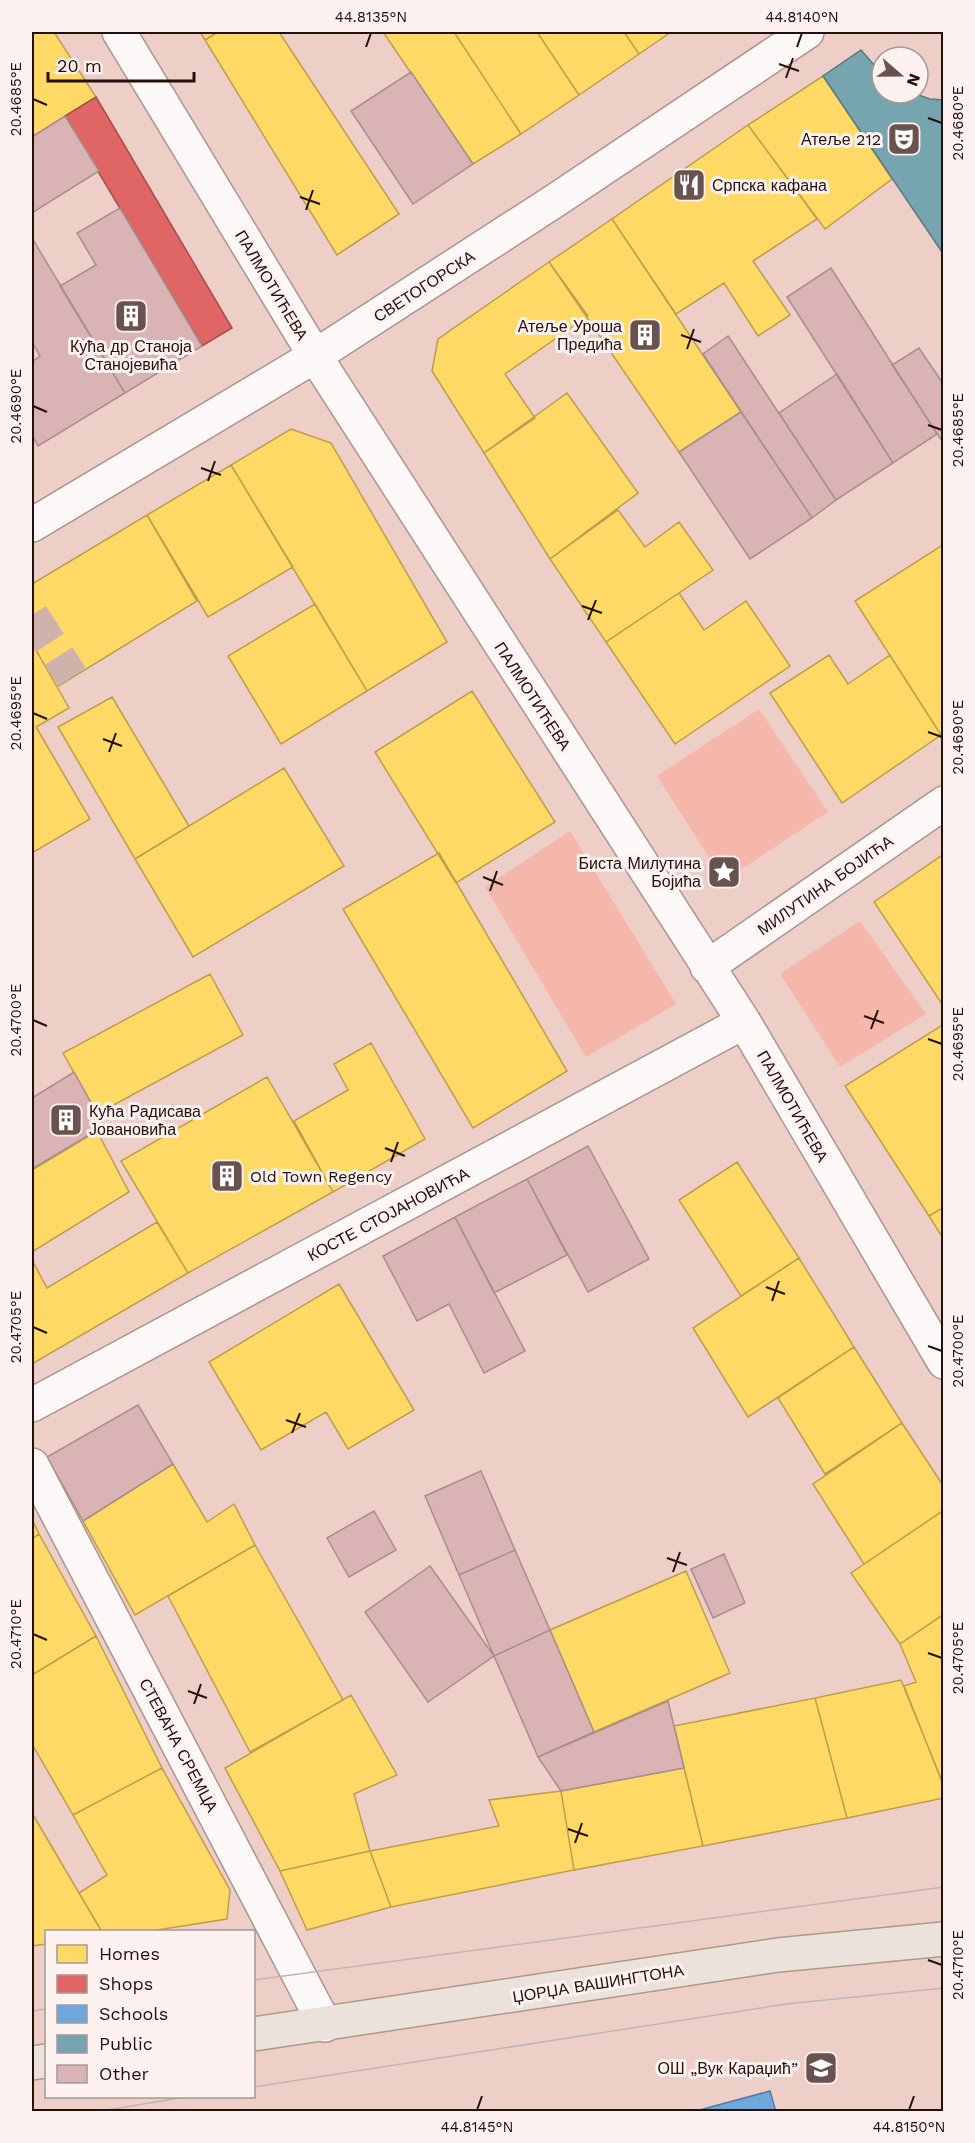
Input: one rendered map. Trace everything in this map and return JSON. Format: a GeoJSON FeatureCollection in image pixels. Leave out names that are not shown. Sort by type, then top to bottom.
{"type":"FeatureCollection","features":[{"type":"Feature","properties":{"kind":"main road","name":"ЏОРЏА ВАШИНГТОНА"},"geometry":{"type":"LineString","coordinates":[[255,2034],[778,1955],[944,1939]]}},
{"type":"Feature","properties":{"kind":"street","name":"ПАЛМОТИЋЕВА"},"geometry":{"type":"LineString","coordinates":[[119,32],[315,356],[744,1022],[944,1362]]}},
{"type":"Feature","properties":{"kind":"street","name":"СВЕТОГОРСКА"},"geometry":{"type":"LineString","coordinates":[[32,525],[315,356],[556,200],[807,32]]}},
{"type":"Feature","properties":{"kind":"street","name":"МИЛУТИНА БОЈИЋА"},"geometry":{"type":"LineString","coordinates":[[707,967],[944,803]]}},
{"type":"Feature","properties":{"kind":"street","name":"КОСТЕ СТОЈАНОВИЋА"},"geometry":{"type":"LineString","coordinates":[[32,1405],[744,1022]]}},
{"type":"Feature","properties":{"kind":"street","name":"СТЕВАНА СРЕМЦА"},"geometry":{"type":"LineString","coordinates":[[32,1465],[325,2025]]}},
{"type":"Feature","properties":{"kind":"shaded area"},"geometry":{"type":"Polygon","coordinates":[[[759,709],[828,812],[724,881],[657,776],[759,709]]]}},
{"type":"Feature","properties":{"kind":"shaded area"},"geometry":{"type":"Polygon","coordinates":[[[570,831],[676,1004],[586,1057],[485,887],[570,831]]]}},
{"type":"Feature","properties":{"kind":"shaded area"},"geometry":{"type":"Polygon","coordinates":[[[860,921],[926,1014],[840,1067],[780,974],[860,921]]]}},
{"type":"Feature","properties":{"kind":"building: Homes"},"geometry":{"type":"Polygon","coordinates":[[[32,32],[54,32],[96,97],[32,137],[32,32]]]}},
{"type":"Feature","properties":{"kind":"building: Homes"},"geometry":{"type":"Polygon","coordinates":[[[200,32],[218,32],[205,40],[200,32]]]}},
{"type":"Feature","properties":{"kind":"building: Homes"},"geometry":{"type":"Polygon","coordinates":[[[218,32],[279,32],[399,214],[337,255],[205,40],[218,32]]]}},
{"type":"Feature","properties":{"kind":"building: Homes"},"geometry":{"type":"Polygon","coordinates":[[[383,32],[454,32],[521,134],[473,164],[383,32]]]}},
{"type":"Feature","properties":{"kind":"building: Homes"},"geometry":{"type":"Polygon","coordinates":[[[454,32],[537,32],[579,95],[521,134],[454,32]]]}},
{"type":"Feature","properties":{"kind":"building: Homes"},"geometry":{"type":"Polygon","coordinates":[[[537,32],[624,32],[639,54],[579,95],[537,32]]]}},
{"type":"Feature","properties":{"kind":"building: Homes"},"geometry":{"type":"Polygon","coordinates":[[[624,32],[671,32],[639,54],[624,32]]]}},
{"type":"Feature","properties":{"kind":"building: Homes"},"geometry":{"type":"Polygon","coordinates":[[[823,76],[892,179],[825,229],[748,125],[823,76]]]}},
{"type":"Feature","properties":{"kind":"building: Homes"},"geometry":{"type":"Polygon","coordinates":[[[748,125],[817,219],[753,261],[790,315],[758,336],[724,283],[676,314],[612,219],[748,125]]]}},
{"type":"Feature","properties":{"kind":"building: Homes","name":"Атеље Уроша Предића"},"geometry":{"type":"Polygon","coordinates":[[[612,219],[741,412],[679,452],[549,262],[612,219]]]}},
{"type":"Feature","properties":{"kind":"building: Homes"},"geometry":{"type":"Polygon","coordinates":[[[549,262],[588,316],[505,374],[535,418],[484,453],[432,371],[438,339],[549,262]]]}},
{"type":"Feature","properties":{"kind":"building: Homes"},"geometry":{"type":"Polygon","coordinates":[[[567,393],[638,493],[550,559],[484,453],[567,393]]]}},
{"type":"Feature","properties":{"kind":"building: Homes"},"geometry":{"type":"Polygon","coordinates":[[[291,429],[331,443],[447,642],[367,691],[231,465],[291,429]]]}},
{"type":"Feature","properties":{"kind":"building: Homes"},"geometry":{"type":"Polygon","coordinates":[[[231,465],[293,567],[208,617],[147,515],[231,465]]]}},
{"type":"Feature","properties":{"kind":"building: Homes"},"geometry":{"type":"Polygon","coordinates":[[[618,510],[645,547],[679,522],[713,570],[606,642],[550,559],[618,510]]]}},
{"type":"Feature","properties":{"kind":"building: Homes"},"geometry":{"type":"Polygon","coordinates":[[[147,515],[197,601],[57,687],[32,643],[32,584],[147,515]]]}},
{"type":"Feature","properties":{"kind":"building: Homes"},"geometry":{"type":"Polygon","coordinates":[[[944,544],[944,734],[941,735],[855,601],[944,544]]]}},
{"type":"Feature","properties":{"kind":"building: Homes"},"geometry":{"type":"Polygon","coordinates":[[[679,593],[704,630],[746,601],[790,666],[675,744],[606,642],[679,593]]]}},
{"type":"Feature","properties":{"kind":"building: Homes"},"geometry":{"type":"Polygon","coordinates":[[[315,604],[367,691],[281,744],[228,656],[315,604]]]}},
{"type":"Feature","properties":{"kind":"building: Homes"},"geometry":{"type":"Polygon","coordinates":[[[32,643],[69,708],[36,727],[90,819],[32,853],[32,643]]]}},
{"type":"Feature","properties":{"kind":"building: Homes"},"geometry":{"type":"Polygon","coordinates":[[[829,655],[848,684],[890,655],[941,735],[842,803],[770,693],[829,655]]]}},
{"type":"Feature","properties":{"kind":"building: Homes"},"geometry":{"type":"Polygon","coordinates":[[[472,691],[555,822],[456,883],[375,752],[472,691]]]}},
{"type":"Feature","properties":{"kind":"building: Homes"},"geometry":{"type":"Polygon","coordinates":[[[112,697],[189,826],[135,859],[58,727],[112,697]]]}},
{"type":"Feature","properties":{"kind":"building: Homes"},"geometry":{"type":"Polygon","coordinates":[[[284,768],[344,866],[193,957],[135,859],[284,768]]]}},
{"type":"Feature","properties":{"kind":"building: Homes"},"geometry":{"type":"Polygon","coordinates":[[[439,853],[567,1071],[473,1128],[343,909],[439,853]]]}},
{"type":"Feature","properties":{"kind":"building: Homes"},"geometry":{"type":"Polygon","coordinates":[[[944,854],[944,1007],[874,902],[944,854]]]}},
{"type":"Feature","properties":{"kind":"building: Homes"},"geometry":{"type":"Polygon","coordinates":[[[210,974],[243,1035],[97,1114],[63,1053],[210,974]]]}},
{"type":"Feature","properties":{"kind":"building: Homes"},"geometry":{"type":"Polygon","coordinates":[[[944,1024],[944,1207],[929,1216],[845,1086],[944,1024]]]}},
{"type":"Feature","properties":{"kind":"building: Homes"},"geometry":{"type":"Polygon","coordinates":[[[371,1043],[425,1139],[333,1192],[294,1121],[348,1090],[334,1064],[371,1043]]]}},
{"type":"Feature","properties":{"kind":"building: Homes","name":"Old Town Regency"},"geometry":{"type":"Polygon","coordinates":[[[267,1077],[333,1192],[188,1273],[121,1161],[267,1077]]]}},
{"type":"Feature","properties":{"kind":"building: Homes"},"geometry":{"type":"Polygon","coordinates":[[[97,1131],[129,1192],[32,1252],[32,1170],[97,1131]]]}},
{"type":"Feature","properties":{"kind":"building: Homes"},"geometry":{"type":"Polygon","coordinates":[[[737,1162],[799,1258],[741,1296],[679,1200],[737,1162]]]}},
{"type":"Feature","properties":{"kind":"building: Homes"},"geometry":{"type":"Polygon","coordinates":[[[944,1207],[944,1240],[929,1216],[944,1207]]]}},
{"type":"Feature","properties":{"kind":"building: Homes"},"geometry":{"type":"Polygon","coordinates":[[[157,1222],[188,1273],[32,1364],[32,1260],[47,1288],[157,1222]]]}},
{"type":"Feature","properties":{"kind":"building: Homes"},"geometry":{"type":"Polygon","coordinates":[[[799,1258],[854,1347],[748,1417],[693,1328],[799,1258]]]}},
{"type":"Feature","properties":{"kind":"building: Homes"},"geometry":{"type":"Polygon","coordinates":[[[339,1284],[414,1410],[348,1449],[326,1412],[261,1450],[209,1362],[339,1284]]]}},
{"type":"Feature","properties":{"kind":"building: Homes"},"geometry":{"type":"Polygon","coordinates":[[[854,1347],[902,1423],[825,1474],[778,1398],[854,1347]]]}},
{"type":"Feature","properties":{"kind":"building: Homes"},"geometry":{"type":"Polygon","coordinates":[[[902,1423],[944,1487],[944,1510],[864,1564],[813,1484],[902,1423]]]}},
{"type":"Feature","properties":{"kind":"building: Homes"},"geometry":{"type":"Polygon","coordinates":[[[173,1464],[207,1522],[234,1504],[255,1545],[135,1615],[83,1521],[173,1464]]]}},
{"type":"Feature","properties":{"kind":"building: Homes"},"geometry":{"type":"Polygon","coordinates":[[[944,1510],[944,1614],[900,1644],[851,1573],[944,1510]]]}},
{"type":"Feature","properties":{"kind":"building: Homes"},"geometry":{"type":"Polygon","coordinates":[[[32,1519],[39,1534],[32,1539],[32,1519]]]}},
{"type":"Feature","properties":{"kind":"building: Homes"},"geometry":{"type":"Polygon","coordinates":[[[39,1534],[96,1636],[32,1675],[32,1539],[39,1534]]]}},
{"type":"Feature","properties":{"kind":"building: Homes"},"geometry":{"type":"Polygon","coordinates":[[[255,1545],[343,1700],[250,1752],[168,1596],[255,1545]]]}},
{"type":"Feature","properties":{"kind":"building: Homes"},"geometry":{"type":"Polygon","coordinates":[[[686,1571],[730,1673],[594,1732],[550,1630],[686,1571]]]}},
{"type":"Feature","properties":{"kind":"building: Homes"},"geometry":{"type":"Polygon","coordinates":[[[944,1614],[944,1781],[942,1782],[904,1686],[916,1682],[900,1644],[944,1614]]]}},
{"type":"Feature","properties":{"kind":"building: Homes"},"geometry":{"type":"Polygon","coordinates":[[[96,1636],[162,1768],[73,1815],[32,1744],[32,1675],[96,1636]]]}},
{"type":"Feature","properties":{"kind":"building: Homes"},"geometry":{"type":"Polygon","coordinates":[[[901,1680],[944,1786],[944,1798],[847,1818],[815,1698],[901,1680]]]}},
{"type":"Feature","properties":{"kind":"building: Homes"},"geometry":{"type":"Polygon","coordinates":[[[351,1695],[397,1775],[354,1794],[370,1851],[280,1871],[225,1768],[351,1695]]]}},
{"type":"Feature","properties":{"kind":"building: Homes"},"geometry":{"type":"Polygon","coordinates":[[[815,1698],[847,1818],[703,1846],[674,1726],[815,1698]]]}},
{"type":"Feature","properties":{"kind":"building: Homes"},"geometry":{"type":"Polygon","coordinates":[[[162,1768],[230,1890],[227,1919],[157,1930],[101,1930],[79,1893],[107,1875],[73,1815],[162,1768]]]}},
{"type":"Feature","properties":{"kind":"building: Homes"},"geometry":{"type":"Polygon","coordinates":[[[684,1768],[703,1846],[574,1870],[561,1791],[684,1768]]]}},
{"type":"Feature","properties":{"kind":"building: Homes"},"geometry":{"type":"Polygon","coordinates":[[[561,1791],[574,1870],[391,1907],[370,1851],[499,1826],[489,1800],[561,1791]]]}},
{"type":"Feature","properties":{"kind":"building: Homes"},"geometry":{"type":"Polygon","coordinates":[[[32,1813],[101,1930],[45,1930],[45,1944],[32,1946],[32,1813]]]}},
{"type":"Feature","properties":{"kind":"building: Homes"},"geometry":{"type":"Polygon","coordinates":[[[370,1851],[391,1907],[307,1930],[280,1871],[370,1851]]]}},
{"type":"Feature","properties":{"kind":"building: Shops"},"geometry":{"type":"Polygon","coordinates":[[[96,97],[232,328],[202,346],[65,116],[96,97]]]}},
{"type":"Feature","properties":{"kind":"building: Schools"},"geometry":{"type":"Polygon","coordinates":[[[770,2091],[776,2112],[692,2112],[770,2091]]]}},
{"type":"Feature","properties":{"kind":"building: Public","name":"Атеље 212"},"geometry":{"type":"Polygon","coordinates":[[[861,50],[870,60],[870,105],[930,105],[930,99],[944,100],[944,255],[823,76],[861,50]]]}},
{"type":"Feature","properties":{"kind":"building: Other"},"geometry":{"type":"Polygon","coordinates":[[[411,72],[473,164],[413,204],[351,111],[411,72]]]}},
{"type":"Feature","properties":{"kind":"building: Other"},"geometry":{"type":"Polygon","coordinates":[[[65,116],[99,171],[32,213],[32,137],[65,116]]]}},
{"type":"Feature","properties":{"kind":"building: Other","name":"Кућа др Станоја Станојевића"},"geometry":{"type":"Polygon","coordinates":[[[120,208],[202,346],[125,393],[60,286],[96,265],[77,233],[120,208]]]}},
{"type":"Feature","properties":{"kind":"building: Other"},"geometry":{"type":"Polygon","coordinates":[[[32,238],[125,393],[38,446],[32,435],[32,362],[40,356],[32,342],[32,238]]]}},
{"type":"Feature","properties":{"kind":"building: Other"},"geometry":{"type":"Polygon","coordinates":[[[831,268],[937,434],[893,463],[787,297],[831,268]]]}},
{"type":"Feature","properties":{"kind":"building: Other"},"geometry":{"type":"Polygon","coordinates":[[[728,336],[836,500],[812,518],[703,354],[728,336]]]}},
{"type":"Feature","properties":{"kind":"building: Other"},"geometry":{"type":"Polygon","coordinates":[[[919,348],[944,385],[944,444],[892,365],[919,348]]]}},
{"type":"Feature","properties":{"kind":"building: Other"},"geometry":{"type":"Polygon","coordinates":[[[837,374],[893,463],[836,500],[779,413],[837,374]]]}},
{"type":"Feature","properties":{"kind":"building: Other"},"geometry":{"type":"Polygon","coordinates":[[[741,412],[812,518],[750,559],[679,452],[741,412]]]}},
{"type":"Feature","properties":{"kind":"building: Other","name":"Кућа Радисава Јовановића"},"geometry":{"type":"Polygon","coordinates":[[[74,1072],[104,1126],[32,1169],[32,1098],[74,1072]]]}},
{"type":"Feature","properties":{"kind":"building: Other"},"geometry":{"type":"Polygon","coordinates":[[[588,1146],[649,1259],[588,1292],[527,1179],[588,1146]]]}},
{"type":"Feature","properties":{"kind":"building: Other"},"geometry":{"type":"Polygon","coordinates":[[[527,1179],[567,1255],[494,1293],[455,1217],[527,1179]]]}},
{"type":"Feature","properties":{"kind":"building: Other"},"geometry":{"type":"Polygon","coordinates":[[[455,1217],[525,1351],[484,1373],[449,1304],[417,1321],[383,1256],[455,1217]]]}},
{"type":"Feature","properties":{"kind":"building: Other"},"geometry":{"type":"Polygon","coordinates":[[[138,1405],[173,1464],[83,1521],[47,1457],[138,1405]]]}},
{"type":"Feature","properties":{"kind":"building: Other"},"geometry":{"type":"Polygon","coordinates":[[[481,1471],[515,1550],[459,1575],[425,1496],[481,1471]]]}},
{"type":"Feature","properties":{"kind":"building: Other"},"geometry":{"type":"Polygon","coordinates":[[[374,1511],[396,1550],[349,1577],[327,1538],[374,1511]]]}},
{"type":"Feature","properties":{"kind":"building: Other"},"geometry":{"type":"Polygon","coordinates":[[[515,1550],[550,1630],[494,1656],[459,1575],[515,1550]]]}},
{"type":"Feature","properties":{"kind":"building: Other"},"geometry":{"type":"Polygon","coordinates":[[[724,1554],[745,1603],[713,1618],[691,1569],[724,1554]]]}},
{"type":"Feature","properties":{"kind":"building: Other"},"geometry":{"type":"Polygon","coordinates":[[[430,1566],[494,1656],[428,1702],[365,1612],[430,1566]]]}},
{"type":"Feature","properties":{"kind":"building: Other"},"geometry":{"type":"Polygon","coordinates":[[[550,1630],[594,1732],[538,1757],[494,1656],[550,1630]]]}},
{"type":"Feature","properties":{"kind":"building: Other"},"geometry":{"type":"Polygon","coordinates":[[[668,1701],[684,1768],[561,1791],[538,1757],[668,1701]]]}},
{"type":"Feature","properties":{"kind":"tunnel"},"geometry":{"type":"LineString","coordinates":[[32,615],[72,677]]}},
{"type":"Feature","properties":{"kind":"tram line"},"geometry":{"type":"LineString","coordinates":[[255,1980],[944,1887]]}},
{"type":"Feature","properties":{"kind":"tram line"},"geometry":{"type":"LineString","coordinates":[[255,2087],[786,2004],[944,1988]]}},
{"type":"Feature","properties":{"kind":"tram line"},"geometry":{"type":"LineString","coordinates":[[32,2011],[45,2009]]}},
{"type":"Feature","properties":{"kind":"tram line"},"geometry":{"type":"LineString","coordinates":[[95,2112],[180,2098]]}},
{"type":"Feature","properties":{"kind":"place","name":"Атеље 212"},"geometry":{"type":"Point","coordinates":[904,139]}},
{"type":"Feature","properties":{"kind":"place","name":"Српска кафана"},"geometry":{"type":"Point","coordinates":[689,185]}},
{"type":"Feature","properties":{"kind":"place","name":"Кућа др Станоја Станојевића"},"geometry":{"type":"Point","coordinates":[131,316]}},
{"type":"Feature","properties":{"kind":"place","name":"Атеље Уроша Предића"},"geometry":{"type":"Point","coordinates":[645,335]}},
{"type":"Feature","properties":{"kind":"place","name":"Биста Милутина Бојића"},"geometry":{"type":"Point","coordinates":[724,872]}},
{"type":"Feature","properties":{"kind":"place","name":"Кућа Радисава Јовановића"},"geometry":{"type":"Point","coordinates":[66,1120]}},
{"type":"Feature","properties":{"kind":"place","name":"Old Town Regency"},"geometry":{"type":"Point","coordinates":[227,1176]}},
{"type":"Feature","properties":{"kind":"place","name":"ОШ „Вук Караџић”"},"geometry":{"type":"Point","coordinates":[821,2068]}}]}
